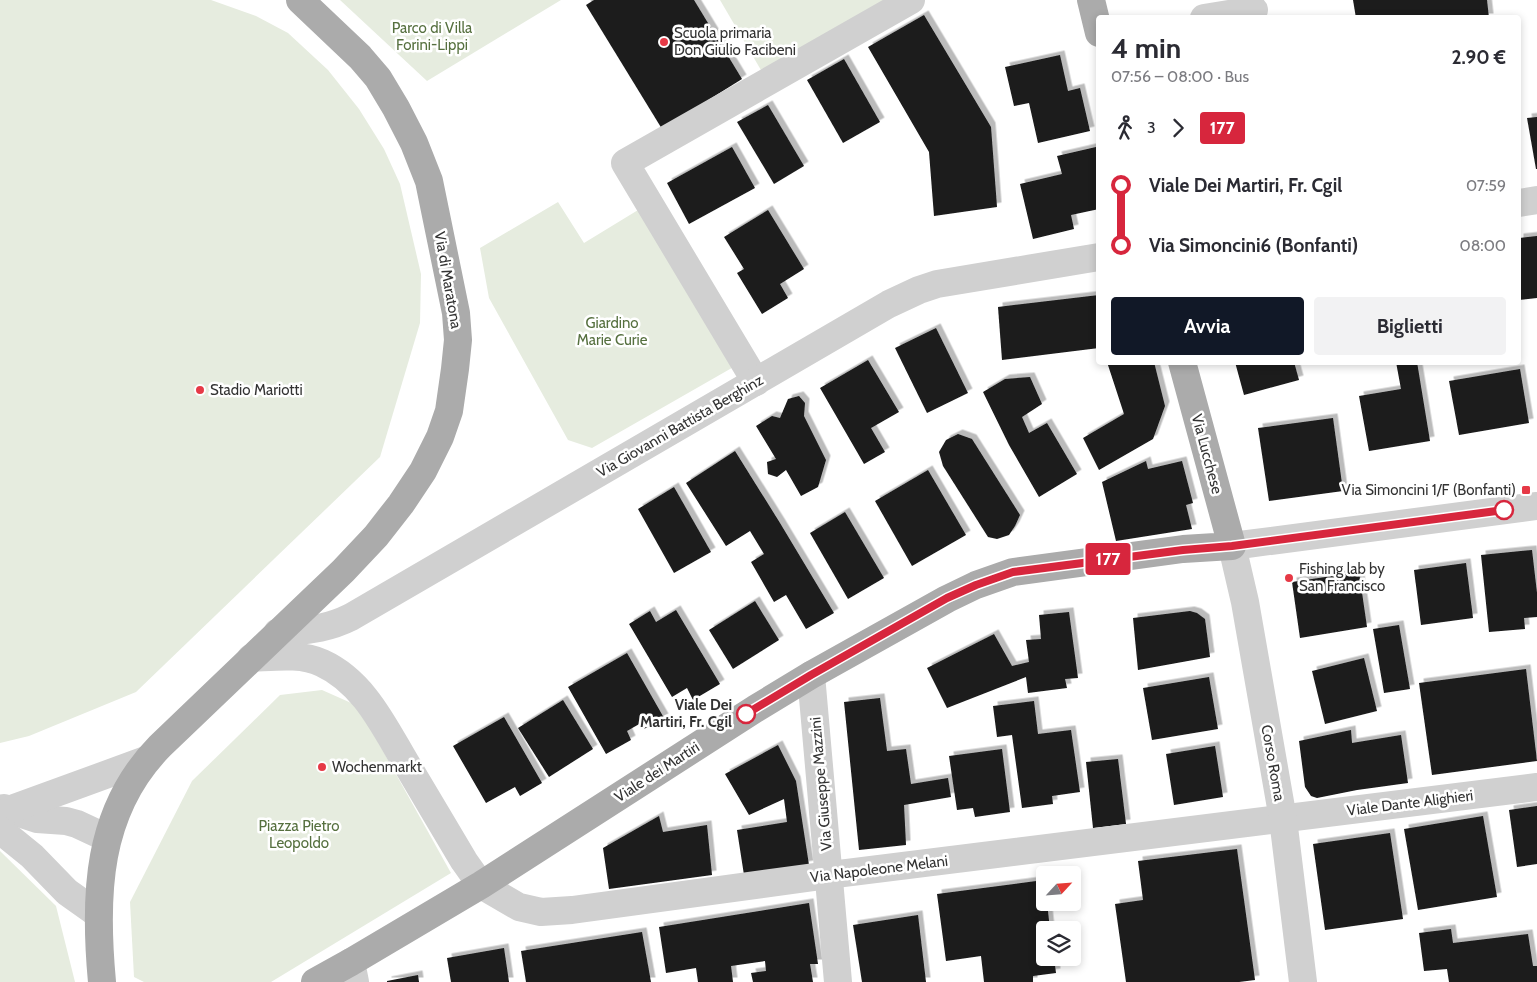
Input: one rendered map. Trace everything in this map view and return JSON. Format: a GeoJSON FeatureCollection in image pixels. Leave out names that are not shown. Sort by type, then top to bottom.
{"type":"FeatureCollection","features":[{"type":"Feature","properties":{"kind":"main road","name":"Via di Maratona"},"geometry":{"type":"LineString","coordinates":[[277,633],[376,536],[401,504],[423,471],[440,437],[449,411],[458,340],[456,313],[429,181],[414,143],[378,78],[360,56],[300,0]]}},
{"type":"Feature","properties":{"kind":"main road"},"geometry":{"type":"LineString","coordinates":[[1091,0],[1096,21]]}},
{"type":"Feature","properties":{"kind":"main road","name":"Via Lucchese"},"geometry":{"type":"LineString","coordinates":[[1183,365],[1232,546]]}},
{"type":"Feature","properties":{"kind":"main road","name":"Viale dei Martiri"},"geometry":{"type":"LineString","coordinates":[[481,885],[755,709],[947,598],[1013,572],[1183,550],[1232,546]]}},
{"type":"Feature","properties":{"kind":"main road"},"geometry":{"type":"LineString","coordinates":[[115,982],[101,970],[98,914],[102,866],[107,838],[120,802],[146,760],[277,633]]}},
{"type":"Feature","properties":{"kind":"main road"},"geometry":{"type":"LineString","coordinates":[[315,982],[353,972],[481,885]]}},
{"type":"Feature","properties":{"kind":"street"},"geometry":{"type":"LineString","coordinates":[[756,382],[625,163],[911,0]]}},
{"type":"Feature","properties":{"kind":"street"},"geometry":{"type":"LineString","coordinates":[[1223,15],[1254,10]]}},
{"type":"Feature","properties":{"kind":"street"},"geometry":{"type":"LineString","coordinates":[[1521,203],[1537,200]]}},
{"type":"Feature","properties":{"kind":"street","name":"Via Giovanni Battista Berghinz"},"geometry":{"type":"LineString","coordinates":[[277,633],[318,629],[338,624],[889,304],[920,290],[956,280],[1096,257]]}},
{"type":"Feature","properties":{"kind":"street"},"geometry":{"type":"LineString","coordinates":[[1232,546],[1537,506]]}},
{"type":"Feature","properties":{"kind":"street","name":"Corso Roma"},"geometry":{"type":"LineString","coordinates":[[1232,546],[1245,602],[1283,819],[1303,982]]}},
{"type":"Feature","properties":{"kind":"street"},"geometry":{"type":"LineString","coordinates":[[251,658],[306,658],[321,662],[336,670],[350,681],[371,705],[464,861],[481,885]]}},
{"type":"Feature","properties":{"kind":"street","name":"Via Giuseppe Mazzini"},"geometry":{"type":"LineString","coordinates":[[811,675],[838,982]]}},
{"type":"Feature","properties":{"kind":"street"},"geometry":{"type":"LineString","coordinates":[[3,816],[146,760]]}},
{"type":"Feature","properties":{"kind":"street","name":"Viale Dante Alighieri"},"geometry":{"type":"LineString","coordinates":[[1283,819],[1537,787]]}},
{"type":"Feature","properties":{"kind":"street"},"geometry":{"type":"LineString","coordinates":[[3,816],[23,815],[37,819],[60,820],[77,824],[107,838]]}},
{"type":"Feature","properties":{"kind":"street"},"geometry":{"type":"LineString","coordinates":[[3,816],[32,856],[67,892],[98,914]]}},
{"type":"Feature","properties":{"kind":"street","name":"Via Napoleone Melani"},"geometry":{"type":"LineString","coordinates":[[481,885],[519,907],[541,912],[572,910],[828,875],[1283,819]]}},
{"type":"Feature","properties":{"kind":"green space","name":"Stadio Mariotti"},"geometry":{"type":"Polygon","coordinates":[[[0,0],[211,0],[256,16],[288,33],[328,70],[359,109],[384,149],[400,184],[421,274],[420,323],[380,457],[136,692],[29,736],[0,743],[0,0]]]}},
{"type":"Feature","properties":{"kind":"green space","name":"Parco di Villa Forini-Lippi"},"geometry":{"type":"Polygon","coordinates":[[[340,0],[561,0],[427,81],[340,0]]]}},
{"type":"Feature","properties":{"kind":"green space"},"geometry":{"type":"Polygon","coordinates":[[[720,0],[887,0],[765,77],[720,0]]]}},
{"type":"Feature","properties":{"kind":"green space","name":"Giardino Marie Curie"},"geometry":{"type":"Polygon","coordinates":[[[558,202],[584,243],[643,207],[737,365],[592,448],[568,440],[489,298],[480,248],[558,202]]]}},
{"type":"Feature","properties":{"kind":"green space","name":"Piazza Pietro Leopoldo"},"geometry":{"type":"Polygon","coordinates":[[[322,690],[358,706],[451,873],[271,982],[144,982],[134,977],[130,902],[192,781],[280,695],[322,690]]]}},
{"type":"Feature","properties":{"kind":"green space"},"geometry":{"type":"Polygon","coordinates":[[[0,851],[56,906],[75,982],[0,982],[0,851]]]}},
{"type":"Feature","properties":{"kind":"building","name":"Scuola primaria Don Giulio Facibeni"},"geometry":{"type":"Polygon","coordinates":[[[594,0],[694,0],[742,79],[662,129],[586,5],[594,0]]]}},
{"type":"Feature","properties":{"kind":"building"},"geometry":{"type":"Polygon","coordinates":[[[1353,0],[1487,0],[1489,15],[1356,15],[1353,0]]]}},
{"type":"Feature","properties":{"kind":"building"},"geometry":{"type":"Polygon","coordinates":[[[924,15],[991,127],[997,207],[934,216],[929,152],[868,47],[924,15]]]}},
{"type":"Feature","properties":{"kind":"building"},"geometry":{"type":"Polygon","coordinates":[[[1060,55],[1068,91],[1080,88],[1090,131],[1038,143],[1029,103],[1014,106],[1005,67],[1060,55]]]}},
{"type":"Feature","properties":{"kind":"building"},"geometry":{"type":"Polygon","coordinates":[[[844,59],[880,122],[843,143],[807,80],[844,59]]]}},
{"type":"Feature","properties":{"kind":"building"},"geometry":{"type":"Polygon","coordinates":[[[768,105],[804,166],[774,184],[737,122],[768,105]]]}},
{"type":"Feature","properties":{"kind":"building"},"geometry":{"type":"Polygon","coordinates":[[[1537,117],[1537,169],[1536,169],[1527,118],[1537,117]]]}},
{"type":"Feature","properties":{"kind":"building"},"geometry":{"type":"Polygon","coordinates":[[[732,147],[755,188],[689,224],[667,183],[732,147]]]}},
{"type":"Feature","properties":{"kind":"building"},"geometry":{"type":"Polygon","coordinates":[[[1096,147],[1096,210],[1071,215],[1074,229],[1033,239],[1020,184],[1062,174],[1057,156],[1096,147]]]}},
{"type":"Feature","properties":{"kind":"building"},"geometry":{"type":"Polygon","coordinates":[[[768,210],[804,269],[780,284],[788,298],[762,314],[737,273],[744,269],[724,237],[768,210]]]}},
{"type":"Feature","properties":{"kind":"building"},"geometry":{"type":"Polygon","coordinates":[[[1537,236],[1537,298],[1521,300],[1521,238],[1537,236]]]}},
{"type":"Feature","properties":{"kind":"building"},"geometry":{"type":"Polygon","coordinates":[[[1096,295],[1096,348],[1002,360],[998,307],[1096,295]]]}},
{"type":"Feature","properties":{"kind":"building"},"geometry":{"type":"Polygon","coordinates":[[[936,328],[968,393],[927,413],[895,348],[936,328]]]}},
{"type":"Feature","properties":{"kind":"building"},"geometry":{"type":"Polygon","coordinates":[[[868,360],[899,412],[871,428],[885,452],[864,464],[820,388],[868,360]]]}},
{"type":"Feature","properties":{"kind":"building"},"geometry":{"type":"Polygon","coordinates":[[[1108,365],[1155,365],[1165,406],[1153,439],[1099,470],[1083,438],[1124,414],[1108,365]]]}},
{"type":"Feature","properties":{"kind":"building"},"geometry":{"type":"Polygon","coordinates":[[[1236,365],[1295,365],[1299,380],[1244,395],[1236,365]]]}},
{"type":"Feature","properties":{"kind":"building"},"geometry":{"type":"Polygon","coordinates":[[[1397,365],[1417,365],[1430,441],[1369,451],[1359,396],[1401,389],[1397,365]]]}},
{"type":"Feature","properties":{"kind":"building"},"geometry":{"type":"Polygon","coordinates":[[[1520,369],[1529,423],[1459,435],[1449,381],[1520,369]]]}},
{"type":"Feature","properties":{"kind":"building"},"geometry":{"type":"Polygon","coordinates":[[[1030,377],[1042,404],[1022,417],[1029,433],[1047,423],[1077,474],[1039,497],[1009,445],[983,392],[1005,379],[1030,377]]]}},
{"type":"Feature","properties":{"kind":"building"},"geometry":{"type":"Polygon","coordinates":[[[799,396],[805,403],[804,416],[826,460],[818,487],[801,496],[786,470],[777,477],[768,474],[767,462],[776,459],[756,426],[772,416],[780,418],[788,399],[799,396]]]}},
{"type":"Feature","properties":{"kind":"building"},"geometry":{"type":"Polygon","coordinates":[[[1333,418],[1343,491],[1269,501],[1258,428],[1333,418]]]}},
{"type":"Feature","properties":{"kind":"building"},"geometry":{"type":"Polygon","coordinates":[[[958,434],[972,439],[1020,515],[1009,535],[997,539],[988,537],[943,466],[939,452],[946,440],[958,434]]]}},
{"type":"Feature","properties":{"kind":"building"},"geometry":{"type":"Polygon","coordinates":[[[735,451],[834,613],[806,629],[786,595],[774,602],[751,562],[764,554],[750,531],[726,546],[686,483],[735,451]]]}},
{"type":"Feature","properties":{"kind":"building"},"geometry":{"type":"Polygon","coordinates":[[[1146,461],[1148,469],[1182,461],[1193,503],[1186,505],[1192,529],[1116,541],[1102,482],[1146,461]]]}},
{"type":"Feature","properties":{"kind":"building"},"geometry":{"type":"Polygon","coordinates":[[[928,470],[966,535],[912,566],[875,501],[928,470]]]}},
{"type":"Feature","properties":{"kind":"building"},"geometry":{"type":"Polygon","coordinates":[[[674,487],[711,552],[674,573],[638,509],[674,487]]]}},
{"type":"Feature","properties":{"kind":"building"},"geometry":{"type":"Polygon","coordinates":[[[845,512],[884,578],[848,599],[810,533],[845,512]]]}},
{"type":"Feature","properties":{"kind":"building"},"geometry":{"type":"Polygon","coordinates":[[[1532,550],[1537,593],[1537,617],[1524,618],[1525,629],[1489,632],[1481,555],[1532,550]]]}},
{"type":"Feature","properties":{"kind":"building"},"geometry":{"type":"Polygon","coordinates":[[[1466,563],[1473,618],[1421,625],[1414,570],[1466,563]]]}},
{"type":"Feature","properties":{"kind":"building"},"geometry":{"type":"Polygon","coordinates":[[[1359,572],[1367,627],[1300,638],[1292,582],[1359,572]]]}},
{"type":"Feature","properties":{"kind":"building"},"geometry":{"type":"Polygon","coordinates":[[[755,601],[779,640],[733,669],[709,630],[755,601]]]}},
{"type":"Feature","properties":{"kind":"building"},"geometry":{"type":"Polygon","coordinates":[[[676,610],[720,684],[693,700],[687,688],[672,697],[629,624],[650,611],[656,622],[676,610]]]}},
{"type":"Feature","properties":{"kind":"building"},"geometry":{"type":"Polygon","coordinates":[[[1190,611],[1197,613],[1205,619],[1210,657],[1138,670],[1133,618],[1190,611]]]}},
{"type":"Feature","properties":{"kind":"building"},"geometry":{"type":"Polygon","coordinates":[[[1069,612],[1078,678],[1065,679],[1067,688],[1028,693],[1026,677],[947,708],[927,668],[994,634],[1012,666],[1029,662],[1026,640],[1041,639],[1039,615],[1069,612]]]}},
{"type":"Feature","properties":{"kind":"building"},"geometry":{"type":"Polygon","coordinates":[[[1399,625],[1410,689],[1384,693],[1373,629],[1399,625]]]}},
{"type":"Feature","properties":{"kind":"building"},"geometry":{"type":"Polygon","coordinates":[[[627,653],[664,718],[644,729],[641,723],[627,731],[631,740],[606,754],[568,687],[627,653]]]}},
{"type":"Feature","properties":{"kind":"building"},"geometry":{"type":"Polygon","coordinates":[[[1364,658],[1377,711],[1325,724],[1312,671],[1364,658]]]}},
{"type":"Feature","properties":{"kind":"building"},"geometry":{"type":"Polygon","coordinates":[[[1526,669],[1537,761],[1432,775],[1419,683],[1526,669]]]}},
{"type":"Feature","properties":{"kind":"building"},"geometry":{"type":"Polygon","coordinates":[[[1209,677],[1218,729],[1152,740],[1143,688],[1209,677]]]}},
{"type":"Feature","properties":{"kind":"building"},"geometry":{"type":"Polygon","coordinates":[[[880,698],[887,751],[906,749],[911,784],[948,778],[951,797],[904,805],[906,845],[859,850],[844,702],[880,698]]]}},
{"type":"Feature","properties":{"kind":"building"},"geometry":{"type":"Polygon","coordinates":[[[563,700],[593,749],[549,777],[518,728],[563,700]]]}},
{"type":"Feature","properties":{"kind":"building"},"geometry":{"type":"Polygon","coordinates":[[[1034,701],[1038,734],[1071,730],[1080,792],[1052,796],[1053,804],[1022,808],[1012,735],[997,737],[993,706],[1034,701]]]}},
{"type":"Feature","properties":{"kind":"building"},"geometry":{"type":"Polygon","coordinates":[[[504,717],[542,783],[520,796],[515,787],[486,803],[453,746],[504,717]]]}},
{"type":"Feature","properties":{"kind":"building"},"geometry":{"type":"Polygon","coordinates":[[[1351,730],[1352,743],[1401,735],[1408,783],[1317,798],[1311,796],[1305,787],[1299,741],[1351,730]]]}},
{"type":"Feature","properties":{"kind":"building"},"geometry":{"type":"Polygon","coordinates":[[[778,745],[796,781],[809,865],[744,875],[737,830],[787,822],[784,799],[749,815],[725,774],[778,745]]]}},
{"type":"Feature","properties":{"kind":"building"},"geometry":{"type":"Polygon","coordinates":[[[1215,746],[1223,797],[1174,805],[1166,754],[1215,746]]]}},
{"type":"Feature","properties":{"kind":"building"},"geometry":{"type":"Polygon","coordinates":[[[1002,749],[1010,812],[975,817],[973,808],[957,810],[949,756],[1002,749]]]}},
{"type":"Feature","properties":{"kind":"building"},"geometry":{"type":"Polygon","coordinates":[[[1118,759],[1126,824],[1093,828],[1086,762],[1118,759]]]}},
{"type":"Feature","properties":{"kind":"building"},"geometry":{"type":"Polygon","coordinates":[[[1537,806],[1537,864],[1517,867],[1509,810],[1537,806]]]}},
{"type":"Feature","properties":{"kind":"building"},"geometry":{"type":"Polygon","coordinates":[[[659,816],[663,832],[707,825],[712,875],[609,889],[603,848],[659,816]]]}},
{"type":"Feature","properties":{"kind":"building"},"geometry":{"type":"Polygon","coordinates":[[[1483,816],[1497,897],[1418,910],[1404,829],[1483,816]]]}},
{"type":"Feature","properties":{"kind":"building"},"geometry":{"type":"Polygon","coordinates":[[[1390,833],[1403,919],[1325,930],[1313,844],[1390,833]]]}},
{"type":"Feature","properties":{"kind":"building"},"geometry":{"type":"Polygon","coordinates":[[[1237,849],[1255,980],[1239,982],[1126,982],[1115,904],[1143,900],[1138,861],[1237,849]]]}},
{"type":"Feature","properties":{"kind":"building"},"geometry":{"type":"Polygon","coordinates":[[[1036,881],[1036,911],[1048,911],[1049,921],[1036,921],[1036,966],[1055,966],[1056,973],[1033,976],[1033,982],[984,982],[981,956],[946,961],[937,894],[1036,881]]]}},
{"type":"Feature","properties":{"kind":"building"},"geometry":{"type":"Polygon","coordinates":[[[809,903],[818,964],[810,964],[813,982],[753,982],[751,973],[766,971],[765,961],[731,966],[733,982],[698,982],[696,968],[666,973],[659,927],[809,903]]]}},
{"type":"Feature","properties":{"kind":"building"},"geometry":{"type":"Polygon","coordinates":[[[918,915],[926,982],[862,982],[853,925],[918,915]]]}},
{"type":"Feature","properties":{"kind":"building"},"geometry":{"type":"Polygon","coordinates":[[[1451,929],[1453,943],[1528,934],[1533,966],[1537,966],[1537,982],[1449,982],[1447,969],[1424,971],[1419,933],[1451,929]]]}},
{"type":"Feature","properties":{"kind":"building"},"geometry":{"type":"Polygon","coordinates":[[[642,932],[651,982],[526,982],[521,951],[642,932]]]}},
{"type":"Feature","properties":{"kind":"building"},"geometry":{"type":"Polygon","coordinates":[[[504,948],[509,982],[451,982],[447,958],[504,948]]]}},
{"type":"Feature","properties":{"kind":"building"},"geometry":{"type":"Polygon","coordinates":[[[418,975],[419,982],[387,982],[387,981],[418,975]]]}},
{"type":"Feature","properties":{"kind":"bus line","name":"177"},"geometry":{"type":"LineString","coordinates":[[746,714],[947,598],[1013,572],[1183,550],[1232,546],[1504,510]]}},
{"type":"Feature","properties":{"kind":"place","name":"Scuola primaria Don Giulio Facibeni"},"geometry":{"type":"Point","coordinates":[664,42]}},
{"type":"Feature","properties":{"kind":"place","name":"Stadio Mariotti"},"geometry":{"type":"Point","coordinates":[200,390]}},
{"type":"Feature","properties":{"kind":"place","name":"Via Simoncini 1/F (Bonfanti)"},"geometry":{"type":"Point","coordinates":[1526,490]}},
{"type":"Feature","properties":{"kind":"place","name":"Fishing lab by San Francisco"},"geometry":{"type":"Point","coordinates":[1289,578]}},
{"type":"Feature","properties":{"kind":"place","name":"Viale Dei Martiri, Fr. Cgil"},"geometry":{"type":"Point","coordinates":[746,714]}},
{"type":"Feature","properties":{"kind":"place","name":"Wochenmarkt"},"geometry":{"type":"Point","coordinates":[322,767]}}]}
